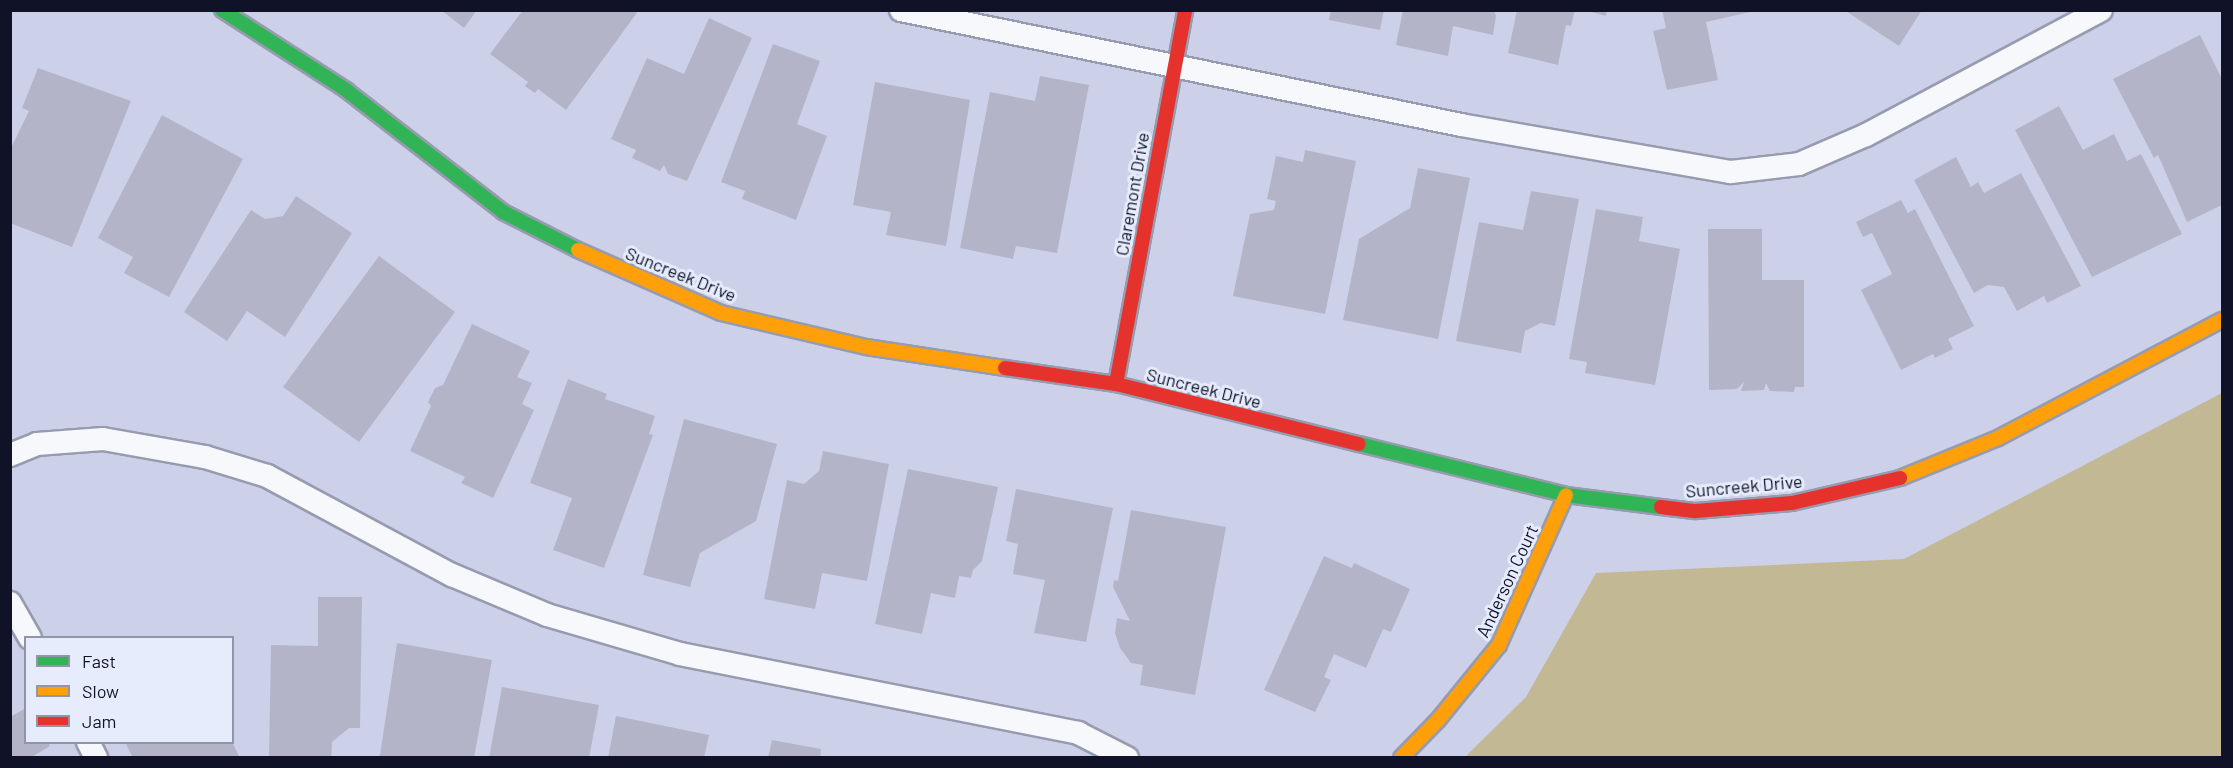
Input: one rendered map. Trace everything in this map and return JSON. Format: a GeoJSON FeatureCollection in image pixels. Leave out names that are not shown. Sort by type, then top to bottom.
{"type":"FeatureCollection","features":[{"type":"Feature","properties":{"kind":"street","name":"Suncreek Drive"},"geometry":{"type":"LineString","coordinates":[[222,10],[346,90],[503,212],[603,262],[721,313],[866,347],[1116,384],[1566,495],[1695,511],[1792,503],[1895,480],[1998,438],[2223,320]]}},
{"type":"Feature","properties":{"kind":"street","name":"Claremont Drive"},"geometry":{"type":"LineString","coordinates":[[1116,384],[1185,10]]}},
{"type":"Feature","properties":{"kind":"street","name":"Anderson Court"},"geometry":{"type":"LineString","coordinates":[[1401,758],[1438,720],[1499,645],[1566,495]]}},
{"type":"Feature","properties":{"kind":"lane"},"geometry":{"type":"LineString","coordinates":[[901,10],[1173,68],[1461,125],[1731,172],[1799,164],[1857,139],[2101,10]]}},
{"type":"Feature","properties":{"kind":"lane"},"geometry":{"type":"LineString","coordinates":[[10,455],[37,444],[103,439],[205,458],[267,476],[452,575],[547,615],[680,654],[1078,733],[1127,758]]}},
{"type":"Feature","properties":{"kind":"lane"},"geometry":{"type":"LineString","coordinates":[[10,603],[29,636]]}},
{"type":"Feature","properties":{"kind":"lane"},"geometry":{"type":"LineString","coordinates":[[89,744],[96,758]]}},
{"type":"Feature","properties":{"kind":"shaded area"},"geometry":{"type":"Polygon","coordinates":[[[2222,393],[2222,757],[1465,757],[1526,697],[1596,573],[1904,559],[2222,393]]]}},
{"type":"Feature","properties":{"kind":"building"},"geometry":{"type":"Polygon","coordinates":[[[441,10],[477,10],[464,28],[441,10]]]}},
{"type":"Feature","properties":{"kind":"building"},"geometry":{"type":"Polygon","coordinates":[[[523,10],[639,10],[566,110],[538,89],[535,93],[525,86],[528,82],[490,54],[523,10]]]}},
{"type":"Feature","properties":{"kind":"building"},"geometry":{"type":"Polygon","coordinates":[[[1331,10],[1384,10],[1380,30],[1329,20],[1331,10]]]}},
{"type":"Feature","properties":{"kind":"building"},"geometry":{"type":"Polygon","coordinates":[[[1403,10],[1494,10],[1496,16],[1493,35],[1453,26],[1448,56],[1396,45],[1403,10]]]}},
{"type":"Feature","properties":{"kind":"building"},"geometry":{"type":"Polygon","coordinates":[[[1517,10],[1575,10],[1571,26],[1566,25],[1558,65],[1508,53],[1517,10]]]}},
{"type":"Feature","properties":{"kind":"building"},"geometry":{"type":"Polygon","coordinates":[[[1584,10],[1607,10],[1606,16],[1584,10]]]}},
{"type":"Feature","properties":{"kind":"building"},"geometry":{"type":"Polygon","coordinates":[[[1662,10],[1755,11],[1706,22],[1718,80],[1667,90],[1653,31],[1666,28],[1662,10]]]}},
{"type":"Feature","properties":{"kind":"building"},"geometry":{"type":"Polygon","coordinates":[[[1844,10],[1922,10],[1899,46],[1844,10]]]}},
{"type":"Feature","properties":{"kind":"building"},"geometry":{"type":"Polygon","coordinates":[[[709,18],[752,38],[687,181],[668,174],[664,165],[660,171],[632,158],[636,150],[611,139],[647,58],[684,74],[709,18]]]}},
{"type":"Feature","properties":{"kind":"building"},"geometry":{"type":"Polygon","coordinates":[[[2200,35],[2222,79],[2222,205],[2187,222],[2158,155],[2154,158],[2113,79],[2200,35]]]}},
{"type":"Feature","properties":{"kind":"building"},"geometry":{"type":"Polygon","coordinates":[[[773,44],[820,61],[797,124],[827,136],[796,220],[742,199],[745,191],[721,182],[773,44]]]}},
{"type":"Feature","properties":{"kind":"building"},"geometry":{"type":"Polygon","coordinates":[[[38,68],[131,101],[72,247],[10,223],[10,150],[29,111],[22,108],[38,68]]]}},
{"type":"Feature","properties":{"kind":"building"},"geometry":{"type":"Polygon","coordinates":[[[1040,76],[1089,85],[1057,253],[1016,246],[1013,259],[960,248],[990,92],[1035,101],[1040,76]]]}},
{"type":"Feature","properties":{"kind":"building"},"geometry":{"type":"Polygon","coordinates":[[[875,82],[970,100],[946,246],[886,235],[891,212],[853,205],[875,82]]]}},
{"type":"Feature","properties":{"kind":"building"},"geometry":{"type":"Polygon","coordinates":[[[2059,106],[2083,150],[2114,134],[2127,161],[2141,154],[2182,234],[2092,277],[2015,130],[2059,106]]]}},
{"type":"Feature","properties":{"kind":"building"},"geometry":{"type":"Polygon","coordinates":[[[162,115],[243,159],[169,297],[124,273],[133,257],[98,238],[162,115]]]}},
{"type":"Feature","properties":{"kind":"building"},"geometry":{"type":"Polygon","coordinates":[[[1305,150],[1356,161],[1325,314],[1233,296],[1250,214],[1274,210],[1276,201],[1267,199],[1276,156],[1303,162],[1305,150]]]}},
{"type":"Feature","properties":{"kind":"building"},"geometry":{"type":"Polygon","coordinates":[[[1956,157],[1971,187],[1978,182],[1984,193],[2021,173],[2081,286],[2047,303],[2044,296],[2017,311],[2004,287],[1988,285],[1974,293],[1914,180],[1956,157]]]}},
{"type":"Feature","properties":{"kind":"building"},"geometry":{"type":"Polygon","coordinates":[[[1418,168],[1470,178],[1438,339],[1343,320],[1359,239],[1410,208],[1418,168]]]}},
{"type":"Feature","properties":{"kind":"building"},"geometry":{"type":"Polygon","coordinates":[[[1531,191],[1579,199],[1555,326],[1541,323],[1525,331],[1521,353],[1456,341],[1479,222],[1523,230],[1531,191]]]}},
{"type":"Feature","properties":{"kind":"building"},"geometry":{"type":"Polygon","coordinates":[[[296,196],[352,233],[285,337],[247,311],[227,341],[184,312],[251,210],[265,219],[283,216],[296,196]]]}},
{"type":"Feature","properties":{"kind":"building"},"geometry":{"type":"Polygon","coordinates":[[[1901,200],[1908,213],[1915,209],[1974,326],[1948,339],[1953,349],[1935,358],[1933,354],[1901,370],[1861,290],[1892,274],[1872,233],[1863,237],[1856,222],[1901,200]]]}},
{"type":"Feature","properties":{"kind":"building"},"geometry":{"type":"Polygon","coordinates":[[[1596,209],[1643,217],[1639,241],[1680,249],[1655,385],[1585,373],[1587,362],[1569,359],[1596,209]]]}},
{"type":"Feature","properties":{"kind":"building"},"geometry":{"type":"Polygon","coordinates":[[[1708,229],[1762,229],[1762,280],[1804,280],[1804,387],[1795,387],[1794,392],[1770,391],[1766,383],[1764,390],[1741,391],[1744,382],[1737,389],[1709,390],[1708,229]]]}},
{"type":"Feature","properties":{"kind":"building"},"geometry":{"type":"Polygon","coordinates":[[[379,256],[455,312],[359,442],[283,387],[379,256]]]}},
{"type":"Feature","properties":{"kind":"building"},"geometry":{"type":"Polygon","coordinates":[[[472,324],[530,351],[517,377],[532,383],[522,404],[534,410],[493,498],[461,483],[465,477],[410,451],[431,406],[428,402],[435,388],[443,385],[472,324]]]}},
{"type":"Feature","properties":{"kind":"building"},"geometry":{"type":"Polygon","coordinates":[[[568,379],[607,394],[605,399],[655,416],[649,434],[653,435],[604,568],[553,550],[572,498],[530,483],[568,379]]]}},
{"type":"Feature","properties":{"kind":"building"},"geometry":{"type":"Polygon","coordinates":[[[684,419],[777,444],[756,521],[700,553],[690,587],[643,575],[684,419]]]}},
{"type":"Feature","properties":{"kind":"building"},"geometry":{"type":"Polygon","coordinates":[[[823,451],[889,464],[867,581],[822,573],[815,609],[764,599],[787,480],[804,484],[819,471],[823,451]]]}},
{"type":"Feature","properties":{"kind":"building"},"geometry":{"type":"Polygon","coordinates":[[[908,469],[998,487],[982,561],[973,570],[971,578],[959,576],[955,598],[931,593],[922,634],[875,624],[908,469]]]}},
{"type":"Feature","properties":{"kind":"building"},"geometry":{"type":"Polygon","coordinates":[[[1016,489],[1113,508],[1086,642],[1034,633],[1045,580],[1013,574],[1018,544],[1006,541],[1016,489]]]}},
{"type":"Feature","properties":{"kind":"building"},"geometry":{"type":"Polygon","coordinates":[[[1131,510],[1226,527],[1195,695],[1140,685],[1143,665],[1131,663],[1120,648],[1115,633],[1117,618],[1130,621],[1113,587],[1114,580],[1118,581],[1131,510]]]}},
{"type":"Feature","properties":{"kind":"building"},"geometry":{"type":"Polygon","coordinates":[[[1324,556],[1352,568],[1354,563],[1410,589],[1391,632],[1383,629],[1366,668],[1334,654],[1324,677],[1331,680],[1315,712],[1264,690],[1324,556]]]}},
{"type":"Feature","properties":{"kind":"building"},"geometry":{"type":"Polygon","coordinates":[[[318,597],[362,597],[360,728],[349,728],[332,742],[331,758],[269,758],[271,645],[318,646],[318,597]]]}},
{"type":"Feature","properties":{"kind":"building"},"geometry":{"type":"Polygon","coordinates":[[[397,643],[492,660],[474,758],[375,758],[380,755],[397,643]]]}},
{"type":"Feature","properties":{"kind":"building"},"geometry":{"type":"Polygon","coordinates":[[[502,687],[599,705],[589,758],[489,758],[502,687]]]}},
{"type":"Feature","properties":{"kind":"building"},"geometry":{"type":"Polygon","coordinates":[[[24,709],[24,744],[49,744],[50,746],[30,758],[10,758],[10,717],[24,709]]]}},
{"type":"Feature","properties":{"kind":"building"},"geometry":{"type":"Polygon","coordinates":[[[616,716],[709,735],[704,758],[608,758],[616,716]]]}},
{"type":"Feature","properties":{"kind":"building"},"geometry":{"type":"Polygon","coordinates":[[[772,740],[821,749],[820,758],[768,758],[772,740]]]}},
{"type":"Feature","properties":{"kind":"building"},"geometry":{"type":"Polygon","coordinates":[[[126,744],[233,744],[240,758],[133,758],[126,744]]]}},
{"type":"Feature","properties":{"kind":"traffic: fast"},"geometry":{"type":"LineString","coordinates":[[222,10],[346,90],[503,212],[578,250]]}},
{"type":"Feature","properties":{"kind":"traffic: fast"},"geometry":{"type":"LineString","coordinates":[[1359,444],[1566,495],[1661,507]]}},
{"type":"Feature","properties":{"kind":"traffic: slow"},"geometry":{"type":"LineString","coordinates":[[578,250],[721,313],[866,347],[1005,368]]}},
{"type":"Feature","properties":{"kind":"traffic: slow"},"geometry":{"type":"LineString","coordinates":[[1900,478],[1998,438],[2222,320]]}},
{"type":"Feature","properties":{"kind":"traffic: slow"},"geometry":{"type":"LineString","coordinates":[[1401,758],[1438,720],[1499,645],[1566,495]]}},
{"type":"Feature","properties":{"kind":"traffic: jam"},"geometry":{"type":"LineString","coordinates":[[1116,384],[1185,10]]}},
{"type":"Feature","properties":{"kind":"traffic: jam"},"geometry":{"type":"LineString","coordinates":[[1005,368],[1116,384],[1359,444]]}},
{"type":"Feature","properties":{"kind":"traffic: jam"},"geometry":{"type":"LineString","coordinates":[[1661,507],[1696,511],[1792,503],[1900,478]]}}]}
